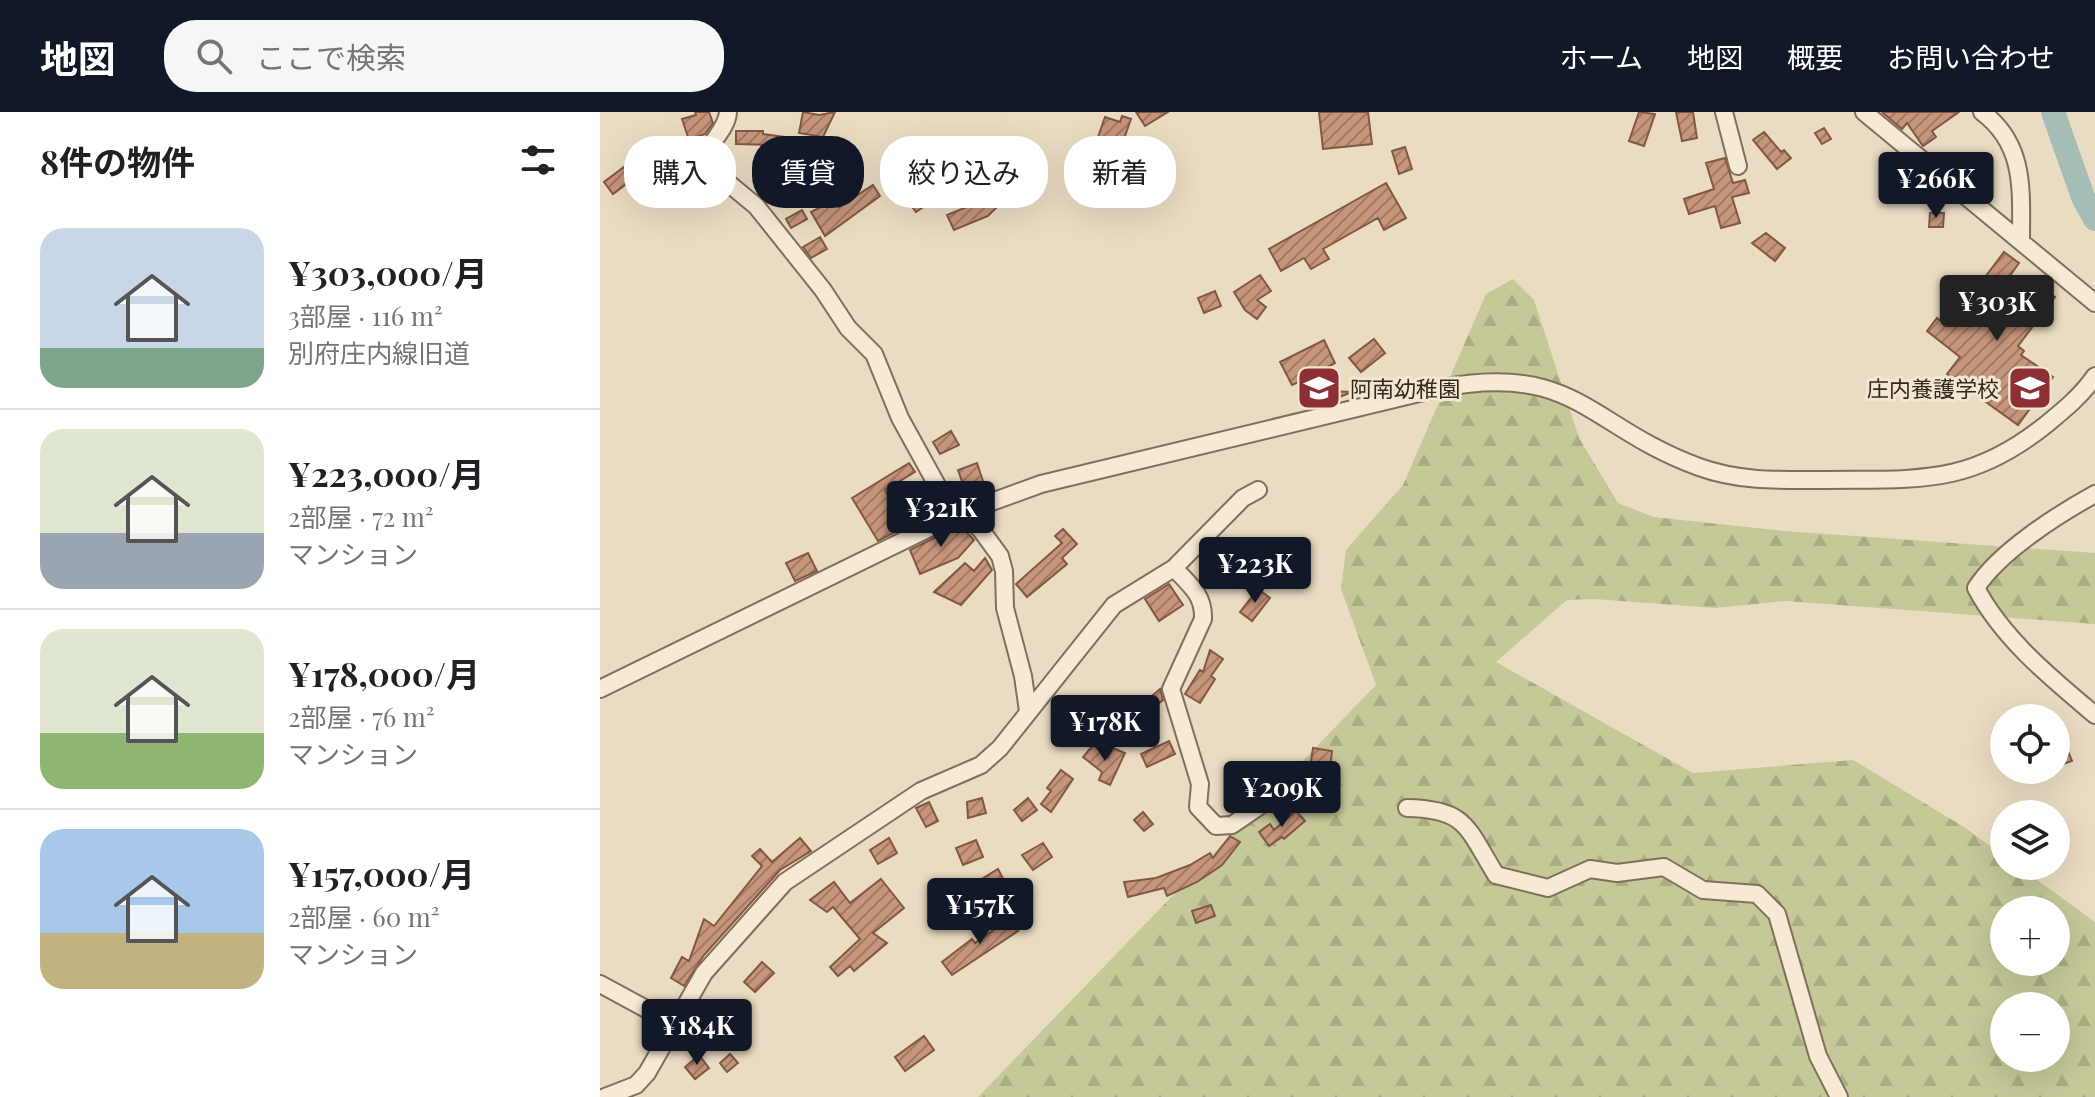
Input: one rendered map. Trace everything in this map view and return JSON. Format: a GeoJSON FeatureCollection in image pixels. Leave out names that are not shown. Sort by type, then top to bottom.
{"type":"FeatureCollection","features":[{"type":"Feature","properties":{"kind":"street"},"geometry":{"type":"LineString","coordinates":[[728,112],[721,134],[704,158],[705,164],[756,206],[828,296],[848,328],[874,354],[911,442],[938,487],[981,530],[1003,563],[1005,608],[1023,676],[1028,711]]}},
{"type":"Feature","properties":{"kind":"street"},"geometry":{"type":"LineString","coordinates":[[1724,112],[1738,166]]}},
{"type":"Feature","properties":{"kind":"street"},"geometry":{"type":"LineString","coordinates":[[1864,112],[2095,303]]}},
{"type":"Feature","properties":{"kind":"street"},"geometry":{"type":"LineString","coordinates":[[1982,112],[2012,143],[2021,172],[2021,241]]}},
{"type":"Feature","properties":{"kind":"street"},"geometry":{"type":"LineString","coordinates":[[600,689],[964,512],[1021,491],[1440,388],[1494,380],[1534,384],[1558,391],[1680,459],[1729,475],[1773,480],[1945,476],[1985,465],[2016,447],[2067,407],[2095,376]]}},
{"type":"Feature","properties":{"kind":"street"},"geometry":{"type":"LineString","coordinates":[[605,1097],[636,1085],[656,1061],[704,973],[785,882],[921,791],[981,765],[1000,748],[1114,605],[1174,568],[1243,498],[1258,490]]}},
{"type":"Feature","properties":{"kind":"street"},"geometry":{"type":"LineString","coordinates":[[2095,494],[2072,507],[1987,570],[1976,588],[1999,624],[2052,679],[2095,715]]}},
{"type":"Feature","properties":{"kind":"street"},"geometry":{"type":"LineString","coordinates":[[1174,568],[1201,597],[1203,608],[1203,619],[1171,689],[1200,784],[1198,807],[1205,818],[1216,826],[1232,825],[1293,783],[1326,788]]}},
{"type":"Feature","properties":{"kind":"street"},"geometry":{"type":"LineString","coordinates":[[1407,808],[1436,808],[1461,819],[1496,875],[1548,888],[1590,869],[1617,873],[1664,867],[1703,890],[1757,894],[1777,914],[1818,1056],[1839,1097]]}},
{"type":"Feature","properties":{"kind":"street"},"geometry":{"type":"LineString","coordinates":[[600,984],[674,1024]]}},
{"type":"Feature","properties":{"kind":"green space"},"geometry":{"type":"Polygon","coordinates":[[[1513,279],[1534,300],[1579,438],[1618,503],[1653,517],[1784,531],[2095,553],[2095,624],[1786,601],[1715,608],[1594,599],[1567,600],[1496,662],[1693,773],[1853,760],[1990,846],[1990,880],[2037,880],[2059,896],[1990,896],[1990,976],[2070,976],[2070,904],[2095,922],[2095,1097],[978,1097],[1376,685],[1341,589],[1346,550],[1403,485],[1486,294],[1513,279]]]}},
{"type":"Feature","properties":{"kind":"building"},"geometry":{"type":"Polygon","coordinates":[[[695,112],[709,112],[713,123],[705,134],[688,136],[682,119],[696,115],[695,112]]]}},
{"type":"Feature","properties":{"kind":"building"},"geometry":{"type":"Polygon","coordinates":[[[803,112],[819,115],[835,112],[823,136],[799,133],[803,112]]]}},
{"type":"Feature","properties":{"kind":"building"},"geometry":{"type":"Polygon","coordinates":[[[1136,112],[1168,112],[1145,126],[1136,112]]]}},
{"type":"Feature","properties":{"kind":"building"},"geometry":{"type":"Polygon","coordinates":[[[1319,112],[1368,112],[1372,144],[1323,149],[1319,112]]]}},
{"type":"Feature","properties":{"kind":"building"},"geometry":{"type":"Polygon","coordinates":[[[1639,112],[1655,114],[1644,146],[1629,141],[1639,112]]]}},
{"type":"Feature","properties":{"kind":"building"},"geometry":{"type":"Polygon","coordinates":[[[1676,112],[1693,112],[1697,138],[1682,141],[1676,112]]]}},
{"type":"Feature","properties":{"kind":"building"},"geometry":{"type":"Polygon","coordinates":[[[1882,112],[1959,112],[1932,131],[1936,137],[1923,146],[1907,123],[1902,129],[1882,112]]]}},
{"type":"Feature","properties":{"kind":"building"},"geometry":{"type":"Polygon","coordinates":[[[1122,116],[1131,119],[1125,136],[1098,136],[1105,117],[1120,122],[1122,116]]]}},
{"type":"Feature","properties":{"kind":"building"},"geometry":{"type":"Polygon","coordinates":[[[1824,128],[1831,139],[1822,144],[1815,133],[1824,128]]]}},
{"type":"Feature","properties":{"kind":"building"},"geometry":{"type":"Polygon","coordinates":[[[736,131],[763,131],[763,134],[778,136],[752,136],[752,144],[736,144],[736,131]]]}},
{"type":"Feature","properties":{"kind":"building"},"geometry":{"type":"Polygon","coordinates":[[[1764,132],[1781,152],[1784,150],[1791,158],[1777,169],[1753,140],[1764,132]]]}},
{"type":"Feature","properties":{"kind":"building"},"geometry":{"type":"Polygon","coordinates":[[[1405,147],[1412,169],[1399,174],[1392,151],[1405,147]]]}},
{"type":"Feature","properties":{"kind":"building"},"geometry":{"type":"Polygon","coordinates":[[[1725,158],[1733,183],[1745,180],[1749,193],[1732,197],[1740,223],[1721,228],[1715,206],[1689,214],[1684,199],[1714,189],[1706,163],[1725,158]]]}},
{"type":"Feature","properties":{"kind":"building"},"geometry":{"type":"Polygon","coordinates":[[[624,167],[624,186],[613,194],[604,182],[624,167]]]}},
{"type":"Feature","properties":{"kind":"building"},"geometry":{"type":"Polygon","coordinates":[[[1386,183],[1406,218],[1384,230],[1378,218],[1323,249],[1329,259],[1311,269],[1304,258],[1281,271],[1269,249],[1386,183]]]}},
{"type":"Feature","properties":{"kind":"building"},"geometry":{"type":"Polygon","coordinates":[[[873,185],[880,196],[864,208],[864,191],[873,185]]]}},
{"type":"Feature","properties":{"kind":"building"},"geometry":{"type":"Polygon","coordinates":[[[819,208],[864,208],[825,236],[811,212],[819,208]]]}},
{"type":"Feature","properties":{"kind":"building"},"geometry":{"type":"Polygon","coordinates":[[[964,208],[996,208],[988,216],[954,230],[947,215],[964,208]]]}},
{"type":"Feature","properties":{"kind":"building"},"geometry":{"type":"Polygon","coordinates":[[[802,210],[807,219],[791,228],[786,219],[802,210]]]}},
{"type":"Feature","properties":{"kind":"building"},"geometry":{"type":"Polygon","coordinates":[[[1930,213],[1944,213],[1943,227],[1929,227],[1930,213]]]}},
{"type":"Feature","properties":{"kind":"building"},"geometry":{"type":"Polygon","coordinates":[[[1766,233],[1785,248],[1775,261],[1752,243],[1766,233]]]}},
{"type":"Feature","properties":{"kind":"building"},"geometry":{"type":"Polygon","coordinates":[[[820,237],[827,249],[811,258],[803,247],[820,237]]]}},
{"type":"Feature","properties":{"kind":"building"},"geometry":{"type":"Polygon","coordinates":[[[2004,252],[2019,263],[2002,287],[2024,303],[2038,285],[2055,297],[2018,346],[2024,351],[2021,355],[2053,377],[2018,425],[1947,374],[1960,357],[1927,331],[1937,318],[1948,326],[2004,252]]]}},
{"type":"Feature","properties":{"kind":"building"},"geometry":{"type":"Polygon","coordinates":[[[1260,275],[1271,291],[1257,300],[1266,307],[1257,319],[1245,310],[1234,292],[1260,275]]]}},
{"type":"Feature","properties":{"kind":"building"},"geometry":{"type":"Polygon","coordinates":[[[1215,291],[1221,306],[1204,313],[1198,298],[1215,291]]]}},
{"type":"Feature","properties":{"kind":"building"},"geometry":{"type":"Polygon","coordinates":[[[1374,339],[1385,353],[1361,372],[1349,358],[1374,339]]]}},
{"type":"Feature","properties":{"kind":"building"},"geometry":{"type":"Polygon","coordinates":[[[1324,340],[1335,363],[1320,371],[1328,391],[1352,392],[1312,408],[1301,381],[1292,385],[1280,362],[1324,340]]]}},
{"type":"Feature","properties":{"kind":"building"},"geometry":{"type":"Polygon","coordinates":[[[951,431],[959,445],[940,454],[933,442],[951,431]]]}},
{"type":"Feature","properties":{"kind":"building"},"geometry":{"type":"Polygon","coordinates":[[[909,463],[915,472],[885,490],[887,494],[921,482],[938,509],[878,541],[852,498],[909,463]]]}},
{"type":"Feature","properties":{"kind":"building"},"geometry":{"type":"Polygon","coordinates":[[[977,463],[983,481],[964,487],[958,470],[977,463]]]}},
{"type":"Feature","properties":{"kind":"building"},"geometry":{"type":"Polygon","coordinates":[[[960,525],[974,540],[958,558],[920,574],[910,550],[960,525]]]}},
{"type":"Feature","properties":{"kind":"building"},"geometry":{"type":"Polygon","coordinates":[[[1063,529],[1077,544],[1062,558],[1067,564],[1027,597],[1016,584],[1062,543],[1055,536],[1063,529]]]}},
{"type":"Feature","properties":{"kind":"building"},"geometry":{"type":"Polygon","coordinates":[[[808,553],[817,571],[795,581],[786,563],[808,553]]]}},
{"type":"Feature","properties":{"kind":"building"},"geometry":{"type":"Polygon","coordinates":[[[985,558],[992,570],[961,605],[934,592],[965,563],[974,571],[985,558]]]}},
{"type":"Feature","properties":{"kind":"building"},"geometry":{"type":"Polygon","coordinates":[[[1169,584],[1183,605],[1159,621],[1145,599],[1169,584]]]}},
{"type":"Feature","properties":{"kind":"building"},"geometry":{"type":"Polygon","coordinates":[[[1258,589],[1270,598],[1252,621],[1240,612],[1258,589]]]}},
{"type":"Feature","properties":{"kind":"building"},"geometry":{"type":"Polygon","coordinates":[[[1210,650],[1223,659],[1211,676],[1215,679],[1200,703],[1185,694],[1200,670],[1203,672],[1210,650]]]}},
{"type":"Feature","properties":{"kind":"building"},"geometry":{"type":"Polygon","coordinates":[[[1160,689],[1163,700],[1115,737],[1110,731],[1160,689]]]}},
{"type":"Feature","properties":{"kind":"building"},"geometry":{"type":"Polygon","coordinates":[[[1169,741],[1175,754],[1147,767],[1141,754],[1169,741]]]}},
{"type":"Feature","properties":{"kind":"building"},"geometry":{"type":"Polygon","coordinates":[[[1093,745],[1108,758],[1113,748],[1125,753],[1110,785],[1099,780],[1102,772],[1083,757],[1093,745]]]}},
{"type":"Feature","properties":{"kind":"building"},"geometry":{"type":"Polygon","coordinates":[[[1313,748],[1332,751],[1329,777],[1309,774],[1313,748]]]}},
{"type":"Feature","properties":{"kind":"building"},"geometry":{"type":"Polygon","coordinates":[[[1270,766],[1282,777],[1254,796],[1248,791],[1270,766]]]}},
{"type":"Feature","properties":{"kind":"building"},"geometry":{"type":"Polygon","coordinates":[[[1061,770],[1073,779],[1051,812],[1041,804],[1051,791],[1047,788],[1061,770]]]}},
{"type":"Feature","properties":{"kind":"building"},"geometry":{"type":"Polygon","coordinates":[[[1294,796],[1310,797],[1313,803],[1298,808],[1294,796]]]}},
{"type":"Feature","properties":{"kind":"building"},"geometry":{"type":"Polygon","coordinates":[[[982,798],[986,813],[968,818],[967,802],[982,798]]]}},
{"type":"Feature","properties":{"kind":"building"},"geometry":{"type":"Polygon","coordinates":[[[1028,798],[1037,810],[1022,821],[1014,810],[1028,798]]]}},
{"type":"Feature","properties":{"kind":"building"},"geometry":{"type":"Polygon","coordinates":[[[929,802],[938,821],[926,827],[916,808],[929,802]]]}},
{"type":"Feature","properties":{"kind":"building"},"geometry":{"type":"Polygon","coordinates":[[[1296,811],[1305,821],[1284,839],[1282,837],[1269,846],[1259,832],[1270,824],[1274,830],[1296,811]]]}},
{"type":"Feature","properties":{"kind":"building"},"geometry":{"type":"Polygon","coordinates":[[[1143,812],[1153,824],[1144,831],[1134,820],[1143,812]]]}},
{"type":"Feature","properties":{"kind":"building"},"geometry":{"type":"Polygon","coordinates":[[[1230,836],[1240,842],[1222,865],[1197,882],[1167,896],[1164,888],[1128,897],[1124,882],[1156,878],[1190,865],[1210,853],[1213,858],[1230,836]]]}},
{"type":"Feature","properties":{"kind":"building"},"geometry":{"type":"Polygon","coordinates":[[[800,838],[811,851],[780,870],[704,955],[684,986],[671,978],[682,957],[689,961],[704,919],[714,926],[762,866],[752,856],[760,849],[772,862],[800,838]]]}},
{"type":"Feature","properties":{"kind":"building"},"geometry":{"type":"Polygon","coordinates":[[[889,838],[897,853],[878,864],[870,850],[889,838]]]}},
{"type":"Feature","properties":{"kind":"building"},"geometry":{"type":"Polygon","coordinates":[[[976,840],[983,857],[963,865],[956,848],[976,840]]]}},
{"type":"Feature","properties":{"kind":"building"},"geometry":{"type":"Polygon","coordinates":[[[1043,843],[1052,857],[1033,870],[1022,855],[1043,843]]]}},
{"type":"Feature","properties":{"kind":"building"},"geometry":{"type":"Polygon","coordinates":[[[998,869],[1007,886],[984,899],[975,883],[998,869]]]}},
{"type":"Feature","properties":{"kind":"building"},"geometry":{"type":"Polygon","coordinates":[[[881,879],[904,908],[873,933],[887,943],[854,971],[850,966],[838,976],[830,967],[860,939],[833,907],[827,912],[810,900],[834,882],[850,903],[881,879]]]}},
{"type":"Feature","properties":{"kind":"building"},"geometry":{"type":"Polygon","coordinates":[[[1211,905],[1215,916],[1196,923],[1192,911],[1211,905]]]}},
{"type":"Feature","properties":{"kind":"building"},"geometry":{"type":"Polygon","coordinates":[[[1006,915],[1018,931],[952,975],[942,962],[972,939],[975,943],[1000,925],[997,921],[1006,915]]]}},
{"type":"Feature","properties":{"kind":"building"},"geometry":{"type":"Polygon","coordinates":[[[762,962],[774,973],[755,992],[744,982],[762,962]]]}},
{"type":"Feature","properties":{"kind":"building"},"geometry":{"type":"Polygon","coordinates":[[[924,1036],[934,1050],[905,1071],[895,1057],[924,1036]]]}},
{"type":"Feature","properties":{"kind":"building"},"geometry":{"type":"Polygon","coordinates":[[[730,1054],[738,1063],[727,1072],[720,1063],[730,1054]]]}},
{"type":"Feature","properties":{"kind":"building"},"geometry":{"type":"Polygon","coordinates":[[[699,1055],[709,1068],[695,1079],[685,1067],[699,1055]]]}},
{"type":"Feature","properties":{"kind":"waterway"},"geometry":{"type":"LineString","coordinates":[[2053,112],[2083,197],[2095,219]]}},
{"type":"Feature","properties":{"kind":"place","name":"阿南幼稚園"},"geometry":{"type":"Point","coordinates":[1319,388]}},
{"type":"Feature","properties":{"kind":"place","name":"庄内養護学校"},"geometry":{"type":"Point","coordinates":[2030,388]}}]}
